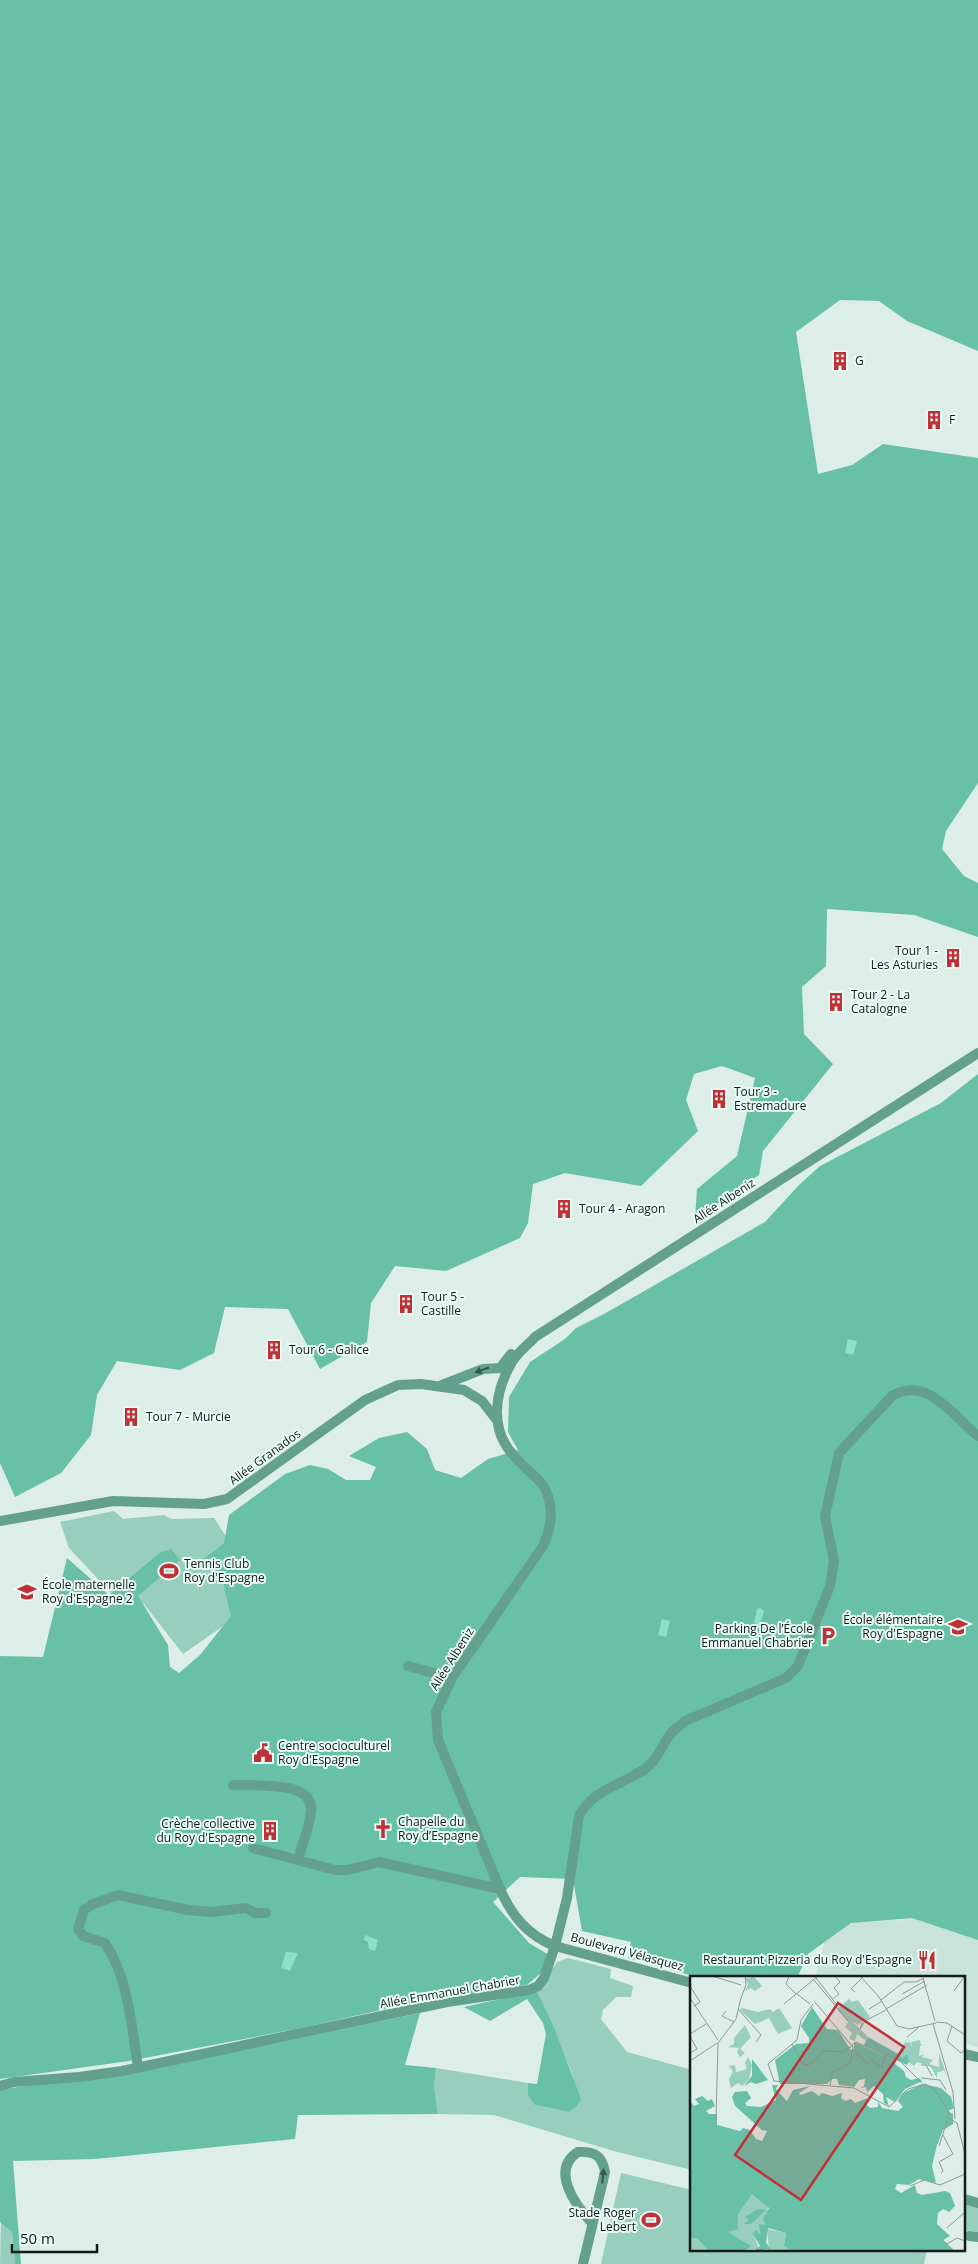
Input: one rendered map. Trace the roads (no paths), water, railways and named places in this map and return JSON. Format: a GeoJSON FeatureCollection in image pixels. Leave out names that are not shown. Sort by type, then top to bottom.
{"type":"FeatureCollection","features":[{"type":"Feature","properties":{"kind":"street","name":"Allée Albeniz"},"geometry":{"type":"LineString","coordinates":[[555,1946],[537,1937],[521,1924],[508,1906],[438,1740],[436,1712],[452,1678],[543,1546],[551,1523],[550,1506],[545,1490],[506,1446],[498,1430],[496,1419],[497,1404],[512,1361],[535,1337],[978,1053]]}},
{"type":"Feature","properties":{"kind":"street"},"geometry":{"type":"LineString","coordinates":[[500,1368],[517,1348],[535,1337]]}},
{"type":"Feature","properties":{"kind":"street","name":"Allée Albeniz"},"geometry":{"type":"LineString","coordinates":[[500,1368],[502,1386]]}},
{"type":"Feature","properties":{"kind":"street","name":"Allée Granados"},"geometry":{"type":"LineString","coordinates":[[442,1385],[483,1369],[500,1368]]}},
{"type":"Feature","properties":{"kind":"street","name":"Allée Granados"},"geometry":{"type":"LineString","coordinates":[[0,1521],[113,1501],[204,1504],[227,1499],[378,1393],[409,1384],[442,1385],[475,1395],[496,1419]]}},
{"type":"Feature","properties":{"kind":"street","name":"Allée Emmanuel Chabrier"},"geometry":{"type":"LineString","coordinates":[[0,2086],[14,2082],[79,2077],[138,2067],[446,2002],[530,1990],[538,1986],[544,1978],[555,1946],[567,1898],[580,1816],[584,1807],[597,1796],[645,1769],[656,1759],[672,1732],[685,1722],[786,1678],[798,1666],[830,1586],[834,1561],[825,1516],[839,1454],[892,1396],[900,1391],[921,1391],[937,1399],[978,1436]]}},
{"type":"Feature","properties":{"kind":"street"},"geometry":{"type":"LineString","coordinates":[[408,1666],[452,1678]]}},
{"type":"Feature","properties":{"kind":"street"},"geometry":{"type":"LineString","coordinates":[[233,1785],[297,1788],[309,1799],[312,1810],[298,1860]]}},
{"type":"Feature","properties":{"kind":"street"},"geometry":{"type":"LineString","coordinates":[[253,1848],[335,1870],[348,1870],[378,1862],[500,1889]]}},
{"type":"Feature","properties":{"kind":"street"},"geometry":{"type":"LineString","coordinates":[[138,2067],[126,1989],[121,1975],[104,1943],[83,1936],[78,1929],[84,1910],[91,1905],[118,1895],[188,1910],[212,1912],[246,1908],[255,1913],[266,1914]]}},
{"type":"Feature","properties":{"kind":"street","name":"Boulevard Vélasquez"},"geometry":{"type":"LineString","coordinates":[[555,1946],[690,1982]]}},
{"type":"Feature","properties":{"kind":"street"},"geometry":{"type":"LineString","coordinates":[[583,2264],[605,2172],[603,2162],[597,2155],[590,2151],[578,2152],[565,2164],[564,2174],[580,2210],[592,2223]]}},
{"type":"Feature","properties":{"kind":"place","name":"G"},"geometry":{"type":"Point","coordinates":[840,361]}},
{"type":"Feature","properties":{"kind":"place","name":"F"},"geometry":{"type":"Point","coordinates":[934,420]}},
{"type":"Feature","properties":{"kind":"place","name":"Tour 1 - Les Asturies"},"geometry":{"type":"Point","coordinates":[953,958]}},
{"type":"Feature","properties":{"kind":"place","name":"Tour 2 - La Catalogne"},"geometry":{"type":"Point","coordinates":[836,1002]}},
{"type":"Feature","properties":{"kind":"place","name":"Tour 3 - Estremadure"},"geometry":{"type":"Point","coordinates":[719,1099]}},
{"type":"Feature","properties":{"kind":"place","name":"Tour 4 - Aragon"},"geometry":{"type":"Point","coordinates":[564,1209]}},
{"type":"Feature","properties":{"kind":"place","name":"Tour 5 - Castille"},"geometry":{"type":"Point","coordinates":[406,1304]}},
{"type":"Feature","properties":{"kind":"place","name":"Tour 6 - Galice"},"geometry":{"type":"Point","coordinates":[274,1350]}},
{"type":"Feature","properties":{"kind":"place","name":"Tour 7 - Murcie"},"geometry":{"type":"Point","coordinates":[131,1417]}},
{"type":"Feature","properties":{"kind":"place","name":"Tennis Club Roy d'Espagne"},"geometry":{"type":"Point","coordinates":[169,1571]}},
{"type":"Feature","properties":{"kind":"place","name":"École maternelle Roy d'Espagne 2"},"geometry":{"type":"Point","coordinates":[27,1592]}},
{"type":"Feature","properties":{"kind":"place","name":"École élémentaire Roy d'Espagne"},"geometry":{"type":"Point","coordinates":[958,1627]}},
{"type":"Feature","properties":{"kind":"place","name":"Parking De l’École Emmanuel Chabrier"},"geometry":{"type":"Point","coordinates":[828,1636]}},
{"type":"Feature","properties":{"kind":"place","name":"Centre socioculturel Roy d'Espagne"},"geometry":{"type":"Point","coordinates":[263,1753]}},
{"type":"Feature","properties":{"kind":"place","name":"Chapelle du Roy d’Espagne"},"geometry":{"type":"Point","coordinates":[383,1829]}},
{"type":"Feature","properties":{"kind":"place","name":"Crèche collective du Roy d'Espagne"},"geometry":{"type":"Point","coordinates":[270,1831]}},
{"type":"Feature","properties":{"kind":"place","name":"Restaurant Pizzeria du Roy d'Espagne"},"geometry":{"type":"Point","coordinates":[927,1960]}},
{"type":"Feature","properties":{"kind":"place","name":"Stade Roger Lebert"},"geometry":{"type":"Point","coordinates":[651,2220]}}]}
